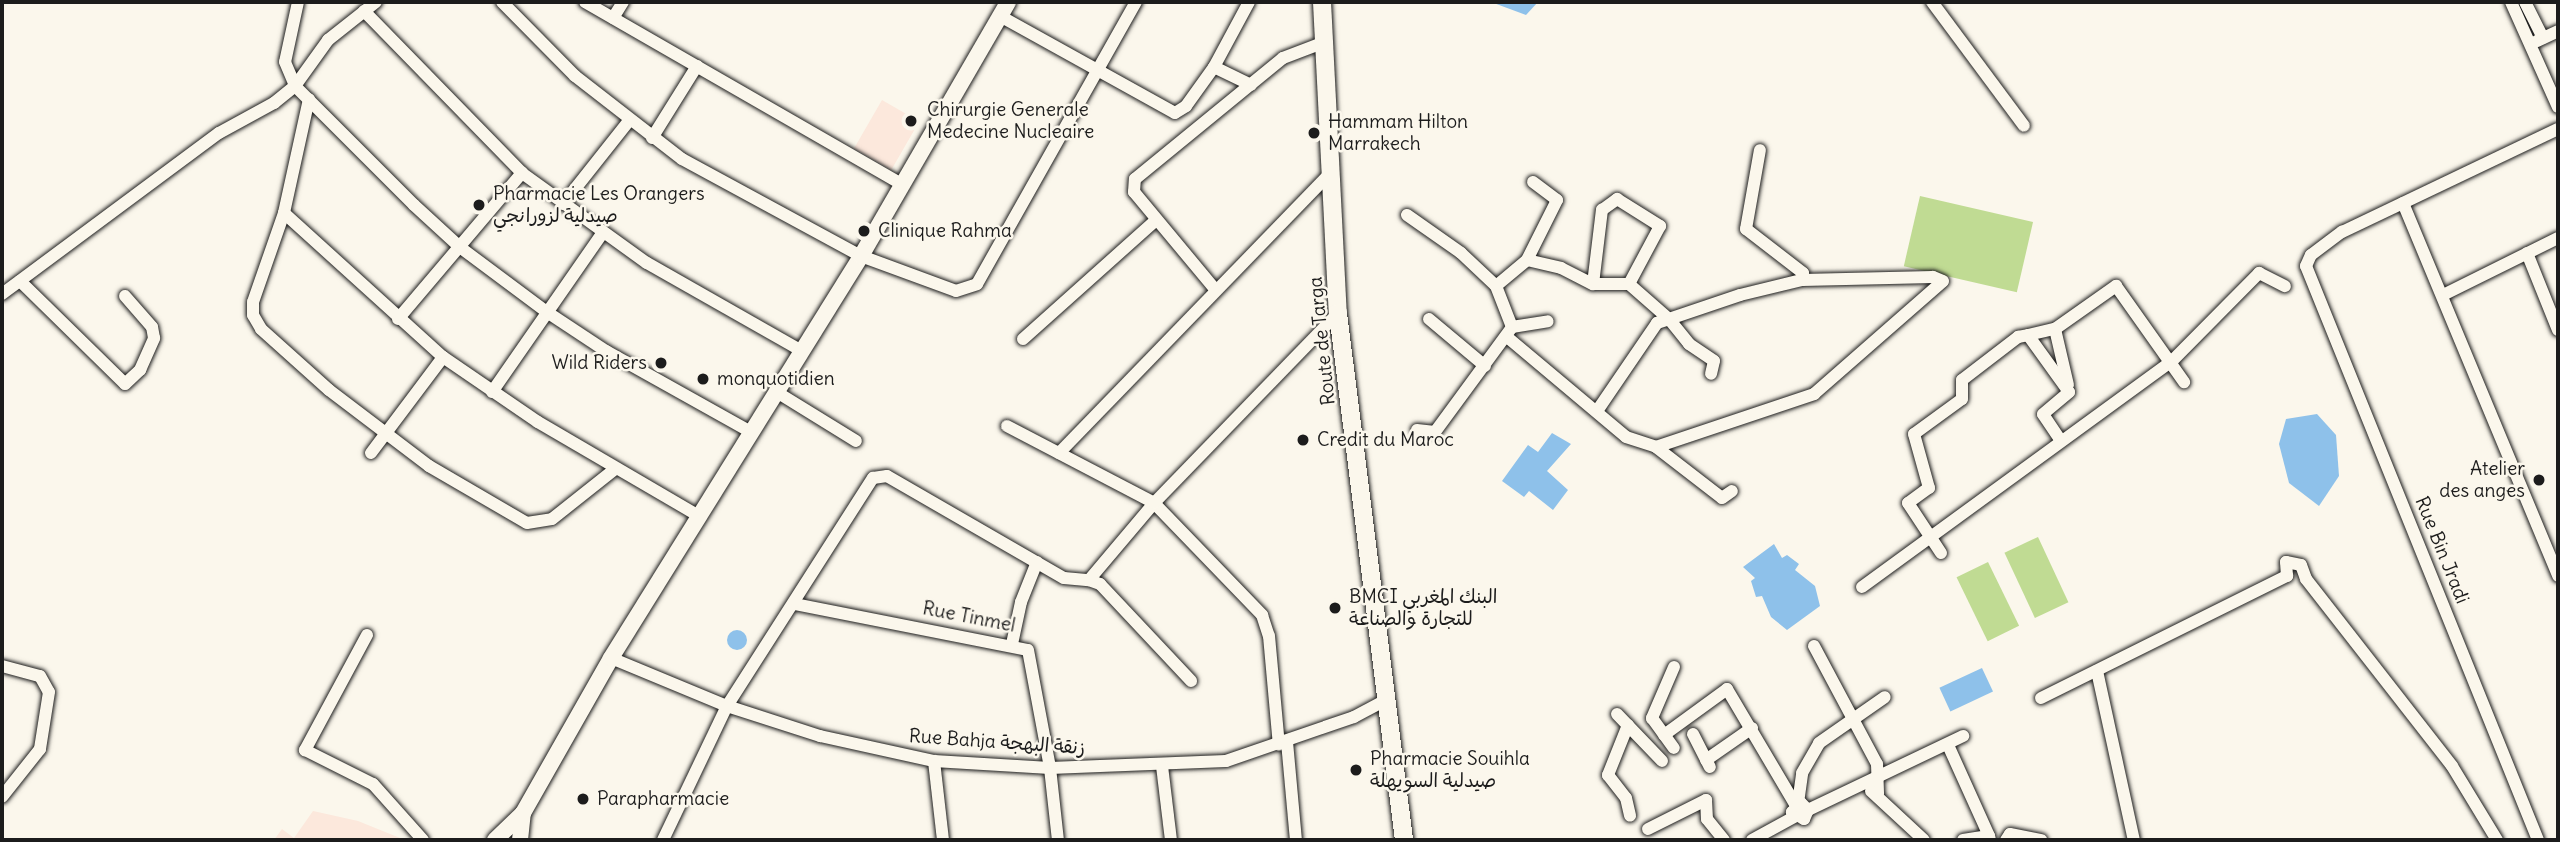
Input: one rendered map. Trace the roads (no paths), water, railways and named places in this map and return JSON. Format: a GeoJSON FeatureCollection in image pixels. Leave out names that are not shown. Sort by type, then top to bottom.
{"type":"FeatureCollection","features":[{"type":"Feature","properties":{"kind":"main road","name":"Route de Targa"},"geometry":{"type":"LineString","coordinates":[[1322,2],[1322,43],[1338,313],[1404,840]]}},
{"type":"Feature","properties":{"kind":"street"},"geometry":{"type":"LineString","coordinates":[[298,2],[285,62],[295,86],[461,248],[547,312],[606,351],[751,432]]}},
{"type":"Feature","properties":{"kind":"street"},"geometry":{"type":"LineString","coordinates":[[2,294],[219,133],[295,86],[321,47],[376,2]]}},
{"type":"Feature","properties":{"kind":"street"},"geometry":{"type":"LineString","coordinates":[[502,2],[575,76],[628,122],[652,138],[790,221],[861,256],[956,291],[973,288],[1136,2]]}},
{"type":"Feature","properties":{"kind":"street"},"geometry":{"type":"LineString","coordinates":[[585,2],[902,185]]}},
{"type":"Feature","properties":{"kind":"street"},"geometry":{"type":"LineString","coordinates":[[613,18],[623,2]]}},
{"type":"Feature","properties":{"kind":"street"},"geometry":{"type":"LineString","coordinates":[[495,840],[523,813],[611,658],[800,350],[861,256],[1004,9],[1095,72],[1170,112],[1186,106],[1214,67],[1249,2]]}},
{"type":"Feature","properties":{"kind":"street"},"geometry":{"type":"LineString","coordinates":[[1933,2],[2024,126]]}},
{"type":"Feature","properties":{"kind":"street"},"geometry":{"type":"LineString","coordinates":[[2511,2],[2537,41]]}},
{"type":"Feature","properties":{"kind":"street"},"geometry":{"type":"LineString","coordinates":[[2525,2],[2558,107]]}},
{"type":"Feature","properties":{"kind":"street"},"geometry":{"type":"LineString","coordinates":[[364,11],[522,173],[603,234],[708,300],[800,350]]}},
{"type":"Feature","properties":{"kind":"street"},"geometry":{"type":"LineString","coordinates":[[2537,41],[2558,31]]}},
{"type":"Feature","properties":{"kind":"street"},"geometry":{"type":"LineString","coordinates":[[1214,288],[1134,192],[1135,179],[1283,58],[1322,43]]}},
{"type":"Feature","properties":{"kind":"street"},"geometry":{"type":"LineString","coordinates":[[652,138],[697,66]]}},
{"type":"Feature","properties":{"kind":"street"},"geometry":{"type":"LineString","coordinates":[[1214,67],[1251,85]]}},
{"type":"Feature","properties":{"kind":"street"},"geometry":{"type":"LineString","coordinates":[[309,99],[284,213],[253,302],[256,321],[329,390],[458,486],[527,523],[552,519],[615,470]]}},
{"type":"Feature","properties":{"kind":"street"},"geometry":{"type":"LineString","coordinates":[[1186,106],[1206,120]]}},
{"type":"Feature","properties":{"kind":"street"},"geometry":{"type":"LineString","coordinates":[[563,204],[628,122]]}},
{"type":"Feature","properties":{"kind":"street"},"geometry":{"type":"LineString","coordinates":[[2558,130],[2403,203],[2558,576]]}},
{"type":"Feature","properties":{"kind":"street"},"geometry":{"type":"LineString","coordinates":[[1760,150],[1746,229],[1803,273],[1802,280]]}},
{"type":"Feature","properties":{"kind":"street"},"geometry":{"type":"LineString","coordinates":[[398,319],[522,173]]}},
{"type":"Feature","properties":{"kind":"street"},"geometry":{"type":"LineString","coordinates":[[1059,453],[1214,288],[1329,174]]}},
{"type":"Feature","properties":{"kind":"street"},"geometry":{"type":"LineString","coordinates":[[1496,286],[1527,260],[1557,200],[1533,182]]}},
{"type":"Feature","properties":{"kind":"street"},"geometry":{"type":"LineString","coordinates":[[1593,284],[1602,210],[1617,199],[1660,226],[1629,284]]}},
{"type":"Feature","properties":{"kind":"street","name":"Rue Bin Jradi"},"geometry":{"type":"LineString","coordinates":[[2403,203],[2321,246],[2306,266],[2308,276],[2538,840]]}},
{"type":"Feature","properties":{"kind":"street"},"geometry":{"type":"LineString","coordinates":[[284,213],[443,357],[492,392],[615,470],[699,516]]}},
{"type":"Feature","properties":{"kind":"street"},"geometry":{"type":"LineString","coordinates":[[1407,215],[1461,253],[1496,286],[1509,332],[1626,437],[1656,447],[1722,498],[1731,491]]}},
{"type":"Feature","properties":{"kind":"street"},"geometry":{"type":"LineString","coordinates":[[1023,339],[1155,220]]}},
{"type":"Feature","properties":{"kind":"street"},"geometry":{"type":"LineString","coordinates":[[492,392],[603,234]]}},
{"type":"Feature","properties":{"kind":"street"},"geometry":{"type":"LineString","coordinates":[[2443,295],[2558,239]]}},
{"type":"Feature","properties":{"kind":"street"},"geometry":{"type":"LineString","coordinates":[[2527,253],[2558,330]]}},
{"type":"Feature","properties":{"kind":"street"},"geometry":{"type":"LineString","coordinates":[[1527,260],[1561,268],[1593,284],[1629,284],[1669,319],[1689,344],[1714,361],[1711,374]]}},
{"type":"Feature","properties":{"kind":"street"},"geometry":{"type":"LineString","coordinates":[[1862,587],[2172,361],[2259,273],[2285,286]]}},
{"type":"Feature","properties":{"kind":"street"},"geometry":{"type":"LineString","coordinates":[[1597,411],[1657,323],[1740,295],[1802,280],[1933,277],[1943,281],[1814,394],[1656,447]]}},
{"type":"Feature","properties":{"kind":"street"},"geometry":{"type":"LineString","coordinates":[[20,281],[125,384],[140,370],[154,338],[152,327],[125,296]]}},
{"type":"Feature","properties":{"kind":"street"},"geometry":{"type":"LineString","coordinates":[[1941,553],[1908,503],[1929,488],[1914,434],[1962,399],[1962,380],[2018,337],[2055,329],[2116,286],[2185,382]]}},
{"type":"Feature","properties":{"kind":"street"},"geometry":{"type":"LineString","coordinates":[[1089,580],[1154,503],[1338,313]]}},
{"type":"Feature","properties":{"kind":"street"},"geometry":{"type":"LineString","coordinates":[[1429,319],[1485,366]]}},
{"type":"Feature","properties":{"kind":"street"},"geometry":{"type":"LineString","coordinates":[[1417,430],[1435,432],[1509,332],[1548,321]]}},
{"type":"Feature","properties":{"kind":"street"},"geometry":{"type":"LineString","coordinates":[[2055,329],[2070,393]]}},
{"type":"Feature","properties":{"kind":"street"},"geometry":{"type":"LineString","coordinates":[[2028,335],[2070,393]]}},
{"type":"Feature","properties":{"kind":"street"},"geometry":{"type":"LineString","coordinates":[[371,453],[443,357]]}},
{"type":"Feature","properties":{"kind":"street"},"geometry":{"type":"LineString","coordinates":[[775,391],[856,441]]}},
{"type":"Feature","properties":{"kind":"street"},"geometry":{"type":"LineString","coordinates":[[2061,441],[2043,414],[2070,393]]}},
{"type":"Feature","properties":{"kind":"street"},"geometry":{"type":"LineString","coordinates":[[1007,426],[1154,503],[1262,615],[1269,636],[1296,840]]}},
{"type":"Feature","properties":{"kind":"street"},"geometry":{"type":"LineString","coordinates":[[663,840],[727,706],[795,604],[870,481],[882,474],[1072,581],[1089,580],[1100,584],[1191,681]]}},
{"type":"Feature","properties":{"kind":"street"},"geometry":{"type":"LineString","coordinates":[[1012,644],[1021,602],[1037,562]]}},
{"type":"Feature","properties":{"kind":"street"},"geometry":{"type":"LineString","coordinates":[[2041,698],[2287,576],[2286,562],[2301,565],[2306,579],[2452,766],[2497,840]]}},
{"type":"Feature","properties":{"kind":"street","name":"Rue Tinmel"},"geometry":{"type":"LineString","coordinates":[[795,604],[1012,644],[1030,655],[1050,768],[1058,840]]}},
{"type":"Feature","properties":{"kind":"street"},"geometry":{"type":"LineString","coordinates":[[367,635],[305,750],[373,784],[423,840]]}},
{"type":"Feature","properties":{"kind":"street"},"geometry":{"type":"LineString","coordinates":[[1814,646],[1877,764],[1878,794]]}},
{"type":"Feature","properties":{"kind":"street","name":"Rue Bahja زنقة البهجة"},"geometry":{"type":"LineString","coordinates":[[611,658],[727,706],[820,736],[934,761],[1050,768],[1162,766],[1226,761],[1283,744],[1386,700]]}},
{"type":"Feature","properties":{"kind":"street"},"geometry":{"type":"LineString","coordinates":[[2,666],[40,676],[49,692],[40,749],[2,797]]}},
{"type":"Feature","properties":{"kind":"street"},"geometry":{"type":"LineString","coordinates":[[1674,667],[1652,718],[1674,748]]}},
{"type":"Feature","properties":{"kind":"street"},"geometry":{"type":"LineString","coordinates":[[2097,671],[2134,840]]}},
{"type":"Feature","properties":{"kind":"street"},"geometry":{"type":"LineString","coordinates":[[1664,735],[1727,689],[1799,809]]}},
{"type":"Feature","properties":{"kind":"street"},"geometry":{"type":"LineString","coordinates":[[1799,809],[1802,773],[1819,743],[1885,697]]}},
{"type":"Feature","properties":{"kind":"street"},"geometry":{"type":"LineString","coordinates":[[1617,714],[1662,761]]}},
{"type":"Feature","properties":{"kind":"street"},"geometry":{"type":"LineString","coordinates":[[1628,725],[1608,775],[1626,798],[1630,816]]}},
{"type":"Feature","properties":{"kind":"street"},"geometry":{"type":"LineString","coordinates":[[1693,734],[1708,764],[1752,728]]}},
{"type":"Feature","properties":{"kind":"street"},"geometry":{"type":"LineString","coordinates":[[1752,840],[1799,809],[1862,787],[1963,736]]}},
{"type":"Feature","properties":{"kind":"street"},"geometry":{"type":"LineString","coordinates":[[1948,745],[1989,838],[1963,840]]}},
{"type":"Feature","properties":{"kind":"street"},"geometry":{"type":"LineString","coordinates":[[934,761],[943,840]]}},
{"type":"Feature","properties":{"kind":"street"},"geometry":{"type":"LineString","coordinates":[[1162,766],[1171,840]]}},
{"type":"Feature","properties":{"kind":"street"},"geometry":{"type":"LineString","coordinates":[[1862,787],[1878,794],[1920,839]]}},
{"type":"Feature","properties":{"kind":"street"},"geometry":{"type":"LineString","coordinates":[[1648,830],[1706,800],[1707,819],[1720,839]]}},
{"type":"Feature","properties":{"kind":"street"},"geometry":{"type":"LineString","coordinates":[[520,840],[523,813]]}},
{"type":"Feature","properties":{"kind":"street"},"geometry":{"type":"LineString","coordinates":[[2006,840],[2010,834],[2041,840]]}},
{"type":"Feature","properties":{"kind":"water"},"geometry":{"type":"Polygon","coordinates":[[[1491,2],[1538,2],[1526,15],[1491,2]]]}},
{"type":"Feature","properties":{"kind":"water"},"geometry":{"type":"Polygon","coordinates":[[[2317,414],[2336,435],[2339,476],[2319,506],[2289,483],[2279,444],[2286,419],[2317,414]]]}},
{"type":"Feature","properties":{"kind":"water"},"geometry":{"type":"Polygon","coordinates":[[[1552,433],[1571,444],[1547,471],[1568,490],[1553,510],[1529,491],[1524,497],[1502,481],[1528,445],[1538,452],[1552,433]]]}},
{"type":"Feature","properties":{"kind":"water"},"geometry":{"type":"Polygon","coordinates":[[[1774,544],[1782,558],[1787,555],[1799,564],[1795,570],[1815,586],[1820,606],[1787,630],[1771,617],[1762,596],[1756,597],[1751,581],[1755,578],[1743,567],[1774,544]]]}},
{"type":"Feature","properties":{"kind":"water"},"geometry":{"type":"Polygon","coordinates":[[[737,630],[744,633],[747,640],[744,647],[737,650],[730,647],[727,640],[730,633],[737,630]]]}},
{"type":"Feature","properties":{"kind":"water"},"geometry":{"type":"Polygon","coordinates":[[[1982,668],[1993,692],[1950,711],[1939,688],[1982,668]]]}},
{"type":"Feature","properties":{"kind":"place","name":"Chirurgie Generale Medecine Nucleaire"},"geometry":{"type":"Point","coordinates":[911,121]}},
{"type":"Feature","properties":{"kind":"place","name":"Hammam Hilton Marrakech"},"geometry":{"type":"Point","coordinates":[1314,133]}},
{"type":"Feature","properties":{"kind":"place","name":"Pharmacie Les Orangers صيدلية لزورانجي"},"geometry":{"type":"Point","coordinates":[479,205]}},
{"type":"Feature","properties":{"kind":"place","name":"Clinique Rahma"},"geometry":{"type":"Point","coordinates":[864,231]}},
{"type":"Feature","properties":{"kind":"place","name":"Wild Riders"},"geometry":{"type":"Point","coordinates":[661,363]}},
{"type":"Feature","properties":{"kind":"place","name":"monquotidien"},"geometry":{"type":"Point","coordinates":[703,379]}},
{"type":"Feature","properties":{"kind":"place","name":"Credit du Maroc"},"geometry":{"type":"Point","coordinates":[1303,440]}},
{"type":"Feature","properties":{"kind":"place","name":"Atelier des anges"},"geometry":{"type":"Point","coordinates":[2539,480]}},
{"type":"Feature","properties":{"kind":"place","name":"BMCI البنك المغربي للتجارة والصناعة"},"geometry":{"type":"Point","coordinates":[1335,608]}},
{"type":"Feature","properties":{"kind":"place","name":"Pharmacie Souihla صيدلية السويهلة"},"geometry":{"type":"Point","coordinates":[1356,770]}},
{"type":"Feature","properties":{"kind":"place","name":"Parapharmacie"},"geometry":{"type":"Point","coordinates":[583,799]}}]}
